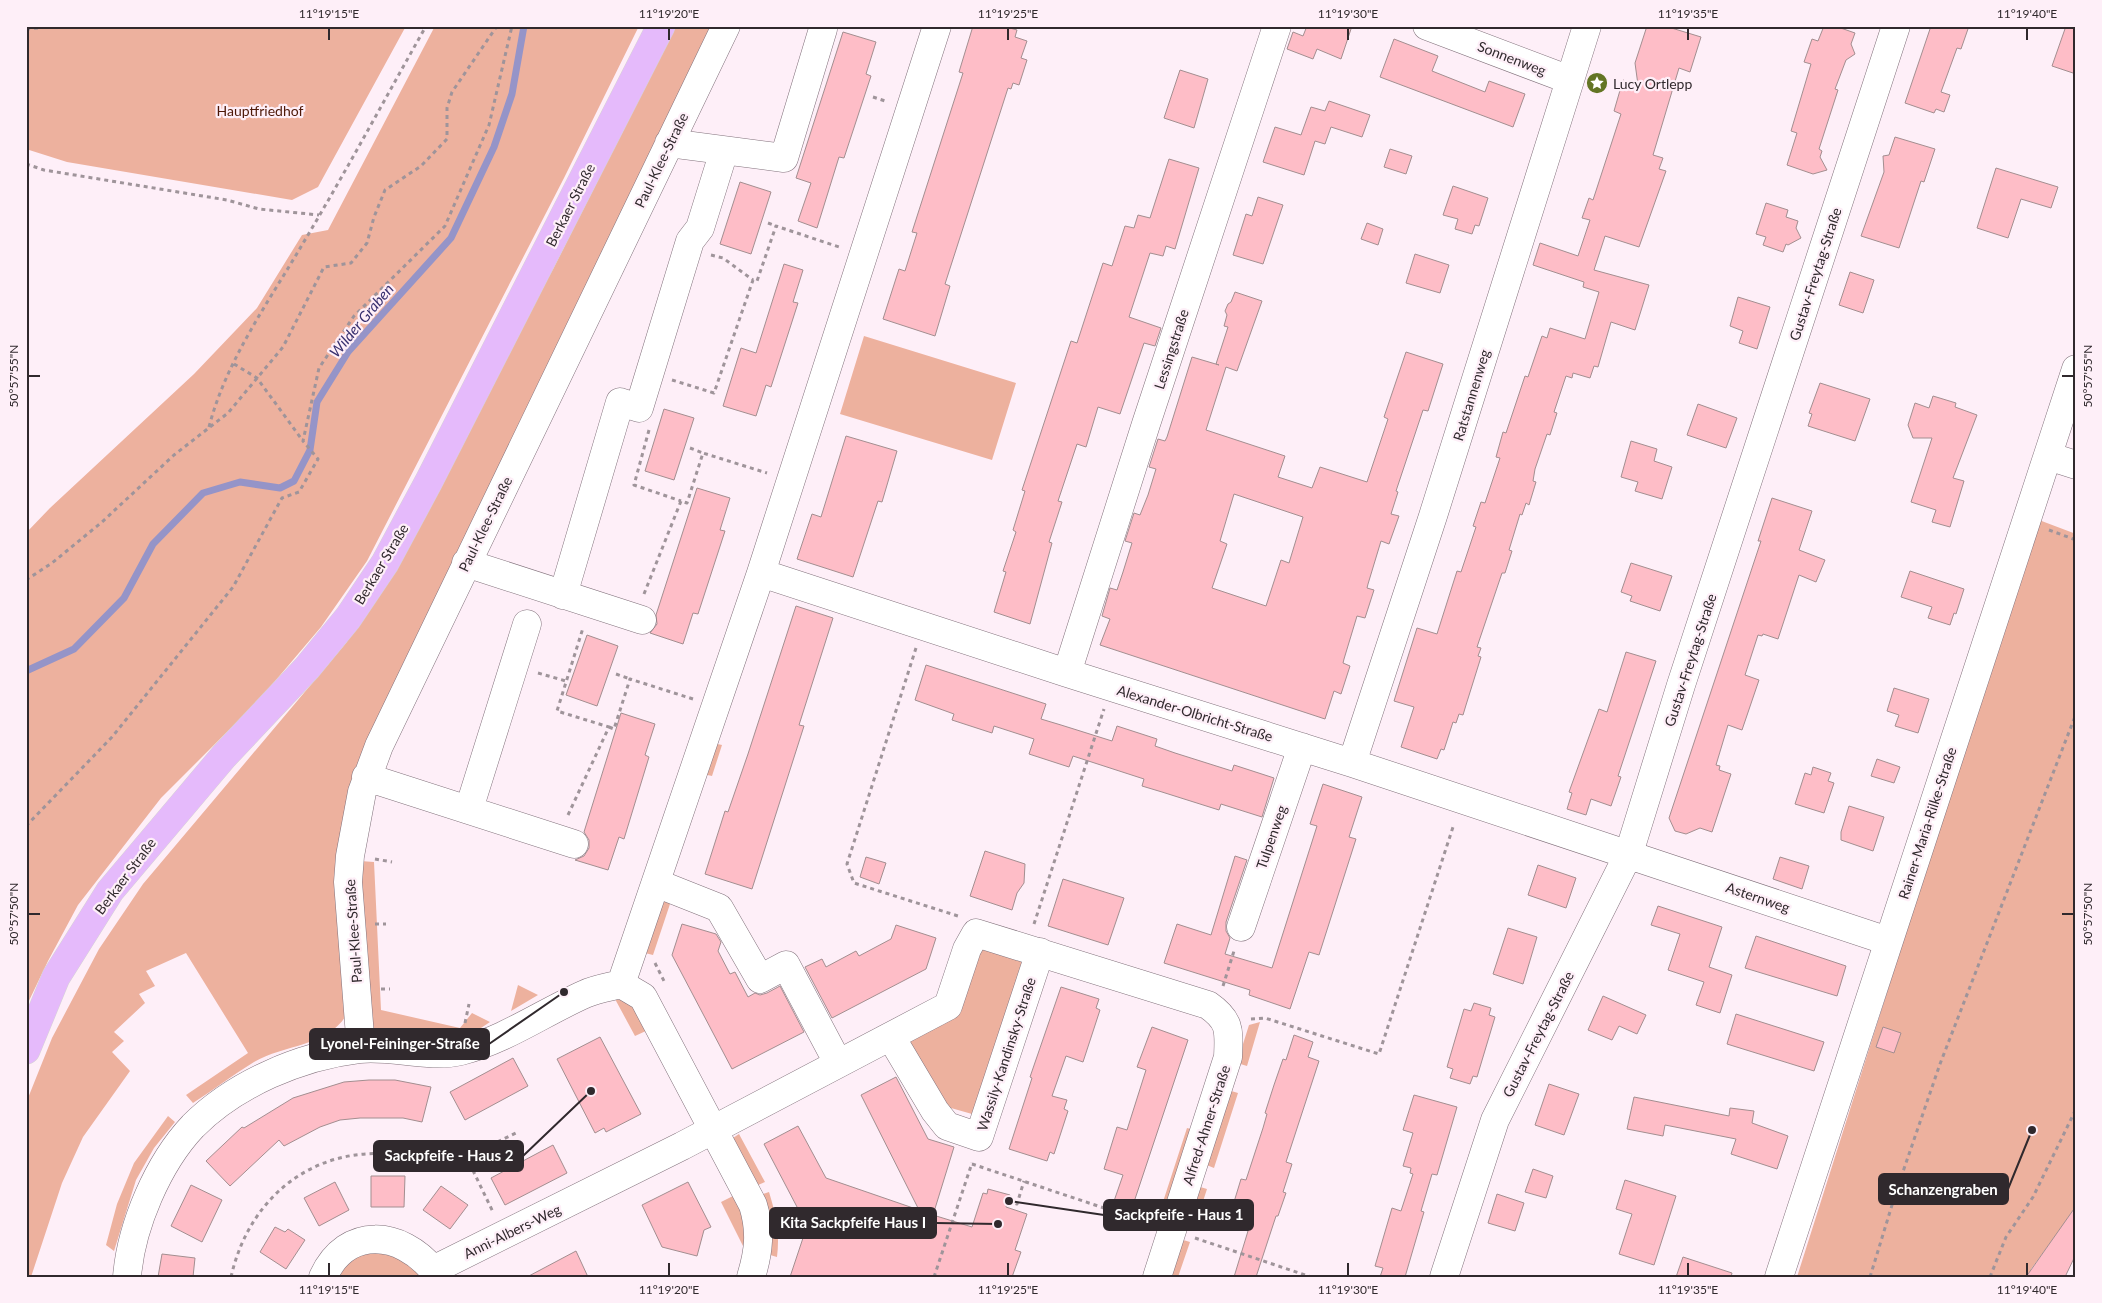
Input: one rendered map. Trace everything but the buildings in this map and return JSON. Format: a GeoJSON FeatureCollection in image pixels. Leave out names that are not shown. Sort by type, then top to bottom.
{"type":"FeatureCollection","features":[{"type":"Feature","properties":{"kind":"main road","name":"Berkaer Straße"},"geometry":{"type":"LineString","coordinates":[[26,1050],[56,977],[110,891],[224,756],[307,668],[348,618],[385,563],[429,481],[661,26]]}},
{"type":"Feature","properties":{"kind":"street","name":"Paul-Klee-Straße"},"geometry":{"type":"LineString","coordinates":[[361,1049],[348,882],[350,856],[366,777],[466,563],[726,26]]}},
{"type":"Feature","properties":{"kind":"street"},"geometry":{"type":"LineString","coordinates":[[621,984],[761,573],[937,26]]}},
{"type":"Feature","properties":{"kind":"street","name":"Lessingstraße"},"geometry":{"type":"LineString","coordinates":[[1067,673],[1146,424],[1277,26]]}},
{"type":"Feature","properties":{"kind":"street","name":"Sonnenweg"},"geometry":{"type":"LineString","coordinates":[[1427,26],[1570,80]]}},
{"type":"Feature","properties":{"kind":"street","name":"Ratstannenweg"},"geometry":{"type":"LineString","coordinates":[[1352,763],[1433,516],[1588,26]]}},
{"type":"Feature","properties":{"kind":"street","name":"Gustav-Freytag-Straße"},"geometry":{"type":"LineString","coordinates":[[1444,1277],[1495,1120],[1629,854],[1896,26]]}},
{"type":"Feature","properties":{"kind":"street"},"geometry":{"type":"LineString","coordinates":[[670,143],[784,158],[823,29]]}},
{"type":"Feature","properties":{"kind":"street"},"geometry":{"type":"LineString","coordinates":[[563,595],[620,402],[639,408],[687,249],[690,241],[700,228],[724,150]]}},
{"type":"Feature","properties":{"kind":"street","name":"Rainer-Maria-Rilke-Straße"},"geometry":{"type":"LineString","coordinates":[[1779,1277],[2076,369]]}},
{"type":"Feature","properties":{"kind":"street"},"geometry":{"type":"LineString","coordinates":[[2048,456],[2076,465]]}},
{"type":"Feature","properties":{"kind":"street"},"geometry":{"type":"LineString","coordinates":[[466,563],[638,619]]}},
{"type":"Feature","properties":{"kind":"street","name":"Alexander-Olbricht-Straße"},"geometry":{"type":"LineString","coordinates":[[761,573],[1629,854]]}},
{"type":"Feature","properties":{"kind":"street"},"geometry":{"type":"LineString","coordinates":[[469,809],[527,624]]}},
{"type":"Feature","properties":{"kind":"street","name":"Tulpenweg"},"geometry":{"type":"LineString","coordinates":[[1241,927],[1302,747]]}},
{"type":"Feature","properties":{"kind":"street"},"geometry":{"type":"LineString","coordinates":[[366,777],[566,841]]}},
{"type":"Feature","properties":{"kind":"street","name":"Asternweg"},"geometry":{"type":"LineString","coordinates":[[1629,854],[1888,941]]}},
{"type":"Feature","properties":{"kind":"street"},"geometry":{"type":"LineString","coordinates":[[656,883],[719,908],[760,978],[786,965],[838,1063]]}},
{"type":"Feature","properties":{"kind":"street"},"geometry":{"type":"LineString","coordinates":[[712,1130],[948,1006],[967,949],[976,933],[1208,1005],[1216,1010],[1229,1028]]}},
{"type":"Feature","properties":{"kind":"street","name":"Wassily-Kandinsky-Straße"},"geometry":{"type":"LineString","coordinates":[[891,1037],[935,1111],[947,1126],[979,1137],[1033,950]]}},
{"type":"Feature","properties":{"kind":"street"},"geometry":{"type":"LineString","coordinates":[[127,1277],[132,1245],[141,1214],[153,1187],[170,1157],[193,1126],[221,1104],[255,1082],[276,1071],[330,1054],[361,1049],[424,1054],[458,1051],[480,1046],[587,993],[621,984],[643,997],[753,1206],[757,1219],[759,1246],[751,1277]]}},
{"type":"Feature","properties":{"kind":"street","name":"Alfred-Ahner-Straße"},"geometry":{"type":"LineString","coordinates":[[1157,1277],[1228,1057],[1229,1028]]}},
{"type":"Feature","properties":{"kind":"street","name":"Anni-Albers-Weg"},"geometry":{"type":"LineString","coordinates":[[324,1277],[335,1257],[341,1251],[355,1242],[380,1239],[392,1242],[416,1253],[434,1270],[712,1130]]}},
{"type":"Feature","properties":{"kind":"path"},"geometry":{"type":"LineString","coordinates":[[26,28],[59,26]]}},
{"type":"Feature","properties":{"kind":"path"},"geometry":{"type":"LineString","coordinates":[[209,428],[216,400],[259,315],[319,215],[426,26]]}},
{"type":"Feature","properties":{"kind":"path"},"geometry":{"type":"LineString","coordinates":[[26,580],[52,563],[102,522],[174,455],[228,413],[283,346],[324,267],[351,263],[368,244],[374,217],[385,190],[421,166],[447,139],[447,108],[452,92],[497,26]]}},
{"type":"Feature","properties":{"kind":"path"},"geometry":{"type":"LineString","coordinates":[[303,441],[319,368],[354,316],[445,226],[489,125],[512,26]]}},
{"type":"Feature","properties":{"kind":"path"},"geometry":{"type":"LineString","coordinates":[[26,164],[44,170],[227,200],[259,209],[319,215]]}},
{"type":"Feature","properties":{"kind":"path"},"geometry":{"type":"LineString","coordinates":[[768,223],[863,254]]}},
{"type":"Feature","properties":{"kind":"path"},"geometry":{"type":"LineString","coordinates":[[687,249],[723,258],[757,282],[776,226]]}},
{"type":"Feature","properties":{"kind":"path"},"geometry":{"type":"LineString","coordinates":[[650,374],[714,393],[753,280]]}},
{"type":"Feature","properties":{"kind":"path"},"geometry":{"type":"LineString","coordinates":[[26,826],[112,737],[233,587],[282,498],[299,492],[318,459],[257,378],[234,364]]}},
{"type":"Feature","properties":{"kind":"path"},"geometry":{"type":"LineString","coordinates":[[652,423],[634,485],[687,503],[704,453]]}},
{"type":"Feature","properties":{"kind":"path"},"geometry":{"type":"LineString","coordinates":[[690,448],[790,481]]}},
{"type":"Feature","properties":{"kind":"path"},"geometry":{"type":"LineString","coordinates":[[638,619],[681,501]]}},
{"type":"Feature","properties":{"kind":"path"},"geometry":{"type":"LineString","coordinates":[[2045,528],[2076,540]]}},
{"type":"Feature","properties":{"kind":"path"},"geometry":{"type":"LineString","coordinates":[[590,604],[557,711],[614,729],[630,679]]}},
{"type":"Feature","properties":{"kind":"path"},"geometry":{"type":"LineString","coordinates":[[923,626],[847,864],[854,883],[964,918],[976,933]]}},
{"type":"Feature","properties":{"kind":"path"},"geometry":{"type":"LineString","coordinates":[[616,674],[716,707]]}},
{"type":"Feature","properties":{"kind":"path"},"geometry":{"type":"LineString","coordinates":[[1033,950],[1110,687]]}},
{"type":"Feature","properties":{"kind":"path"},"geometry":{"type":"LineString","coordinates":[[1870,1277],[1896,1192],[1940,1064],[2076,714]]}},
{"type":"Feature","properties":{"kind":"path"},"geometry":{"type":"LineString","coordinates":[[566,841],[609,727]]}},
{"type":"Feature","properties":{"kind":"path"},"geometry":{"type":"LineString","coordinates":[[1229,1028],[1254,1018],[1266,1018],[1379,1054],[1462,799]]}},
{"type":"Feature","properties":{"kind":"path"},"geometry":{"type":"LineString","coordinates":[[1222,991],[1241,927]]}},
{"type":"Feature","properties":{"kind":"path"},"geometry":{"type":"LineString","coordinates":[[658,954],[655,963],[668,988]]}},
{"type":"Feature","properties":{"kind":"path"},"geometry":{"type":"LineString","coordinates":[[1990,1277],[2006,1237],[2033,1197],[2076,1109]]}},
{"type":"Feature","properties":{"kind":"path"},"geometry":{"type":"LineString","coordinates":[[231,1277],[242,1243],[258,1214],[282,1186],[300,1174],[334,1160],[389,1154],[418,1159],[443,1168],[518,1132]]}},
{"type":"Feature","properties":{"kind":"path"},"geometry":{"type":"LineString","coordinates":[[934,1277],[972,1164],[979,1137]]}},
{"type":"Feature","properties":{"kind":"path"},"geometry":{"type":"LineString","coordinates":[[466,1156],[504,1236]]}},
{"type":"Feature","properties":{"kind":"path"},"geometry":{"type":"LineString","coordinates":[[972,1164],[1311,1277]]}},
{"type":"Feature","properties":{"kind":"path"},"geometry":{"type":"LineString","coordinates":[[1008,1201],[1017,1204],[1024,1182]]}},
{"type":"Feature","properties":{"kind":"green space","name":"Hauptfriedhof"},"geometry":{"type":"Polygon","coordinates":[[[26,26],[406,26],[318,187],[292,200],[67,162],[26,149],[26,26]]]}},
{"type":"Feature","properties":{"kind":"green space"},"geometry":{"type":"Polygon","coordinates":[[[435,26],[639,26],[564,178],[367,561],[321,627],[259,700],[161,798],[78,905],[26,1007],[26,533],[50,508],[194,374],[257,308],[302,235],[328,230],[435,26]]]}},
{"type":"Feature","properties":{"kind":"green space"},"geometry":{"type":"Polygon","coordinates":[[[676,26],[718,26],[347,804],[347,1014],[339,1025],[329,1033],[305,1044],[266,1056],[254,1062],[193,1103],[186,1095],[248,1053],[186,953],[146,971],[155,986],[139,994],[145,1003],[114,1032],[124,1041],[112,1052],[130,1071],[83,1137],[62,1183],[31,1277],[26,1277],[26,1103],[52,1038],[99,949],[143,884],[346,643],[414,537],[676,26]]]}},
{"type":"Feature","properties":{"kind":"green space"},"geometry":{"type":"Polygon","coordinates":[[[864,336],[1016,383],[992,460],[840,414],[864,336]]]}},
{"type":"Feature","properties":{"kind":"green space"},"geometry":{"type":"Polygon","coordinates":[[[2039,520],[2076,534],[2076,1208],[2031,1269],[2030,1277],[1797,1277],[1970,730],[2039,520]]]}},
{"type":"Feature","properties":{"kind":"green space"},"geometry":{"type":"Polygon","coordinates":[[[713,743],[722,745],[712,776],[703,774],[713,743]]]}},
{"type":"Feature","properties":{"kind":"green space"},"geometry":{"type":"Polygon","coordinates":[[[360,861],[374,862],[381,1010],[460,1028],[472,1013],[490,1022],[473,1033],[455,1040],[402,1038],[382,1034],[375,1030],[370,1022],[360,861]]]}},
{"type":"Feature","properties":{"kind":"green space"},"geometry":{"type":"Polygon","coordinates":[[[663,898],[671,901],[653,955],[645,953],[663,898]]]}},
{"type":"Feature","properties":{"kind":"green space"},"geometry":{"type":"Polygon","coordinates":[[[986,947],[1030,957],[979,1116],[944,1106],[908,1040],[973,955],[986,947]]]}},
{"type":"Feature","properties":{"kind":"green space"},"geometry":{"type":"Polygon","coordinates":[[[518,985],[538,995],[511,1011],[518,985]]]}},
{"type":"Feature","properties":{"kind":"green space"},"geometry":{"type":"Polygon","coordinates":[[[615,999],[632,1005],[648,1030],[635,1036],[615,999]]]}},
{"type":"Feature","properties":{"kind":"green space"},"geometry":{"type":"Polygon","coordinates":[[[1260,1022],[1247,1066],[1237,1063],[1249,1025],[1260,1022]]]}},
{"type":"Feature","properties":{"kind":"green space"},"geometry":{"type":"Polygon","coordinates":[[[1228,1090],[1238,1093],[1214,1168],[1204,1164],[1228,1090]]]}},
{"type":"Feature","properties":{"kind":"green space"},"geometry":{"type":"Polygon","coordinates":[[[168,1116],[175,1122],[154,1148],[136,1180],[114,1251],[106,1245],[117,1204],[134,1163],[168,1116]]]}},
{"type":"Feature","properties":{"kind":"green space"},"geometry":{"type":"Polygon","coordinates":[[[1187,1128],[1194,1130],[1167,1213],[1160,1211],[1187,1128]]]}},
{"type":"Feature","properties":{"kind":"green space"},"geometry":{"type":"Polygon","coordinates":[[[739,1134],[765,1182],[758,1185],[733,1138],[739,1134]]]}},
{"type":"Feature","properties":{"kind":"green space"},"geometry":{"type":"Polygon","coordinates":[[[1197,1186],[1207,1189],[1194,1229],[1184,1226],[1197,1186]]]}},
{"type":"Feature","properties":{"kind":"green space"},"geometry":{"type":"Polygon","coordinates":[[[769,1192],[777,1224],[777,1257],[770,1255],[771,1224],[763,1194],[769,1192]]]}},
{"type":"Feature","properties":{"kind":"green space"},"geometry":{"type":"Polygon","coordinates":[[[735,1195],[743,1215],[745,1250],[721,1202],[735,1195]]]}},
{"type":"Feature","properties":{"kind":"green space"},"geometry":{"type":"Polygon","coordinates":[[[1180,1239],[1190,1242],[1178,1277],[1168,1277],[1180,1239]]]}},
{"type":"Feature","properties":{"kind":"green space"},"geometry":{"type":"Polygon","coordinates":[[[381,1245],[426,1277],[331,1277],[338,1262],[381,1245]]]}},
{"type":"Feature","properties":{"kind":"waterway","name":"Wilder Graben"},"geometry":{"type":"LineString","coordinates":[[26,671],[74,649],[124,598],[153,544],[203,493],[240,482],[280,488],[294,481],[310,450],[317,402],[348,352],[451,238],[494,147],[512,94],[524,26]]}},
{"type":"Feature","properties":{"kind":"place","name":"Lucy Ortlepp"},"geometry":{"type":"Point","coordinates":[1597,83]}},
{"type":"Feature","properties":{"kind":"place","name":"Lyonel-Feininger-Straße"},"geometry":{"type":"Point","coordinates":[564,992]}},
{"type":"Feature","properties":{"kind":"place","name":"Sackpfeife - Haus 2"},"geometry":{"type":"Point","coordinates":[591,1091]}},
{"type":"Feature","properties":{"kind":"place","name":"Schanzengraben"},"geometry":{"type":"Point","coordinates":[2032,1130]}},
{"type":"Feature","properties":{"kind":"place","name":"Sackpfeife - Haus 1"},"geometry":{"type":"Point","coordinates":[1009,1201]}},
{"type":"Feature","properties":{"kind":"place","name":"Kita Sackpfeife Haus I"},"geometry":{"type":"Point","coordinates":[998,1224]}}]}
